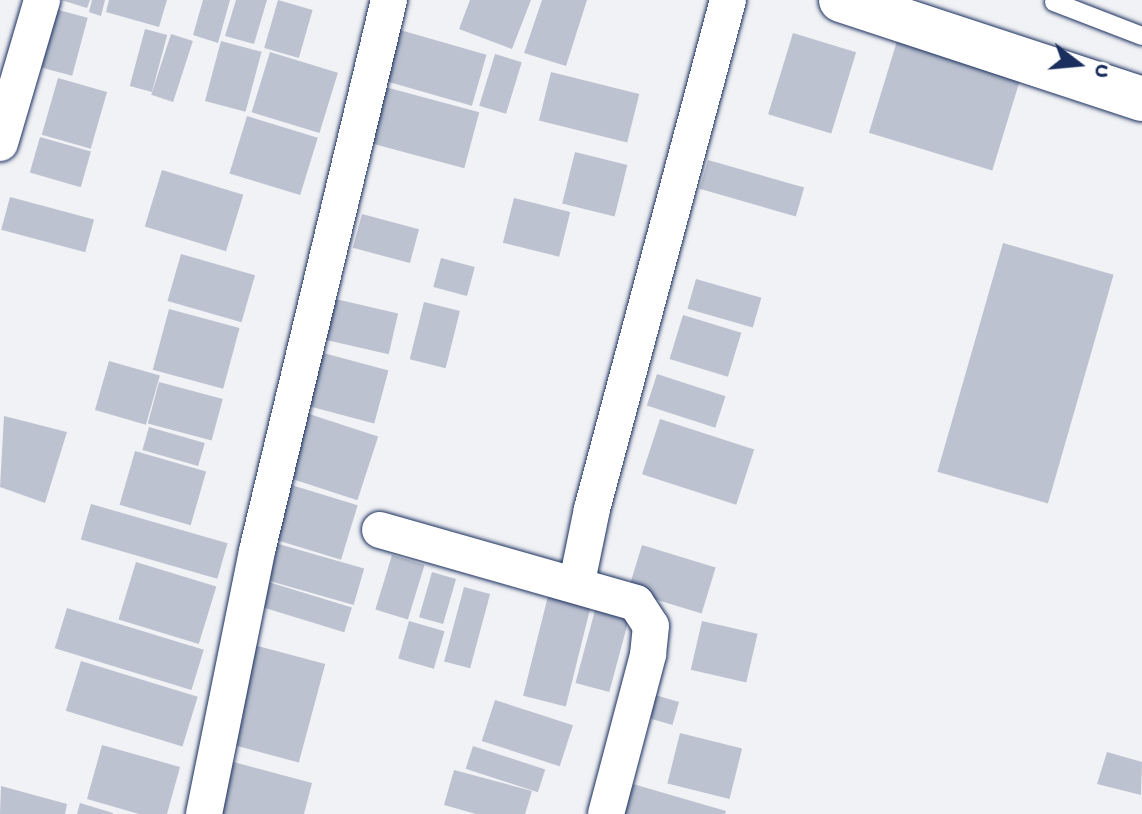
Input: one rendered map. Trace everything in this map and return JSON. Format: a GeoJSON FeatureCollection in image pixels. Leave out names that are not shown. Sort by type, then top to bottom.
{"type":"FeatureCollection","features":[{"type":"Feature","properties":{"kind":"street"},"geometry":{"type":"LineString","coordinates":[[0,143],[42,0]]}},
{"type":"Feature","properties":{"kind":"street"},"geometry":{"type":"LineString","coordinates":[[204,814],[257,551],[389,0]]}},
{"type":"Feature","properties":{"kind":"street"},"geometry":{"type":"LineString","coordinates":[[577,582],[728,0]]}},
{"type":"Feature","properties":{"kind":"street"},"geometry":{"type":"LineString","coordinates":[[841,0],[1142,99]]}},
{"type":"Feature","properties":{"kind":"street"},"geometry":{"type":"LineString","coordinates":[[380,530],[577,582],[636,603],[651,626],[606,814]]}},
{"type":"Feature","properties":{"kind":"lane"},"geometry":{"type":"LineString","coordinates":[[1054,2],[1142,36]]}},
{"type":"Feature","properties":{"kind":"building"},"geometry":{"type":"Polygon","coordinates":[[[61,0],[90,0],[87,8],[61,0]]]}},
{"type":"Feature","properties":{"kind":"building"},"geometry":{"type":"Polygon","coordinates":[[[92,0],[105,0],[101,16],[89,12],[92,0]]]}},
{"type":"Feature","properties":{"kind":"building"},"geometry":{"type":"Polygon","coordinates":[[[109,0],[167,0],[159,27],[106,12],[109,0]]]}},
{"type":"Feature","properties":{"kind":"building"},"geometry":{"type":"Polygon","coordinates":[[[203,0],[230,0],[218,43],[193,35],[203,0]]]}},
{"type":"Feature","properties":{"kind":"building"},"geometry":{"type":"Polygon","coordinates":[[[236,0],[267,0],[254,44],[225,36],[236,0]]]}},
{"type":"Feature","properties":{"kind":"building"},"geometry":{"type":"Polygon","coordinates":[[[278,0],[313,10],[299,58],[264,48],[278,0]]]}},
{"type":"Feature","properties":{"kind":"building"},"geometry":{"type":"Polygon","coordinates":[[[470,0],[531,0],[512,49],[459,29],[470,0]]]}},
{"type":"Feature","properties":{"kind":"building"},"geometry":{"type":"Polygon","coordinates":[[[542,0],[587,0],[566,66],[524,53],[542,0]]]}},
{"type":"Feature","properties":{"kind":"building"},"geometry":{"type":"Polygon","coordinates":[[[51,8],[88,18],[72,76],[35,66],[51,8]]]}},
{"type":"Feature","properties":{"kind":"building"},"geometry":{"type":"Polygon","coordinates":[[[145,29],[167,35],[152,92],[130,86],[145,29]]]}},
{"type":"Feature","properties":{"kind":"building"},"geometry":{"type":"Polygon","coordinates":[[[400,30],[487,55],[472,106],[385,81],[400,30]]]}},
{"type":"Feature","properties":{"kind":"building"},"geometry":{"type":"Polygon","coordinates":[[[793,33],[856,52],[831,134],[768,114],[793,33]]]}},
{"type":"Feature","properties":{"kind":"building"},"geometry":{"type":"Polygon","coordinates":[[[171,34],[193,41],[173,102],[151,95],[171,34]]]}},
{"type":"Feature","properties":{"kind":"building"},"geometry":{"type":"Polygon","coordinates":[[[221,41],[262,52],[246,112],[205,101],[221,41]]]}},
{"type":"Feature","properties":{"kind":"building"},"geometry":{"type":"Polygon","coordinates":[[[897,41],[1020,79],[992,171],[869,133],[897,41]]]}},
{"type":"Feature","properties":{"kind":"building"},"geometry":{"type":"Polygon","coordinates":[[[270,52],[338,73],[319,133],[252,112],[270,52]]]}},
{"type":"Feature","properties":{"kind":"building"},"geometry":{"type":"Polygon","coordinates":[[[495,54],[522,62],[506,114],[479,106],[495,54]]]}},
{"type":"Feature","properties":{"kind":"building"},"geometry":{"type":"Polygon","coordinates":[[[551,72],[639,94],[627,143],[539,121],[551,72]]]}},
{"type":"Feature","properties":{"kind":"building"},"geometry":{"type":"Polygon","coordinates":[[[58,78],[107,92],[91,149],[42,135],[58,78]]]}},
{"type":"Feature","properties":{"kind":"building"},"geometry":{"type":"Polygon","coordinates":[[[374,84],[479,112],[464,168],[359,140],[374,84]]]}},
{"type":"Feature","properties":{"kind":"building"},"geometry":{"type":"Polygon","coordinates":[[[247,116],[318,138],[300,195],[229,173],[247,116]]]}},
{"type":"Feature","properties":{"kind":"building"},"geometry":{"type":"Polygon","coordinates":[[[40,137],[91,152],[81,187],[30,173],[40,137]]]}},
{"type":"Feature","properties":{"kind":"building"},"geometry":{"type":"Polygon","coordinates":[[[575,152],[627,165],[615,216],[562,203],[575,152]]]}},
{"type":"Feature","properties":{"kind":"building"},"geometry":{"type":"Polygon","coordinates":[[[708,160],[804,188],[796,216],[700,189],[708,160]]]}},
{"type":"Feature","properties":{"kind":"building"},"geometry":{"type":"Polygon","coordinates":[[[162,170],[243,195],[226,251],[145,226],[162,170]]]}},
{"type":"Feature","properties":{"kind":"building"},"geometry":{"type":"Polygon","coordinates":[[[10,197],[94,220],[85,252],[1,230],[10,197]]]}},
{"type":"Feature","properties":{"kind":"building"},"geometry":{"type":"Polygon","coordinates":[[[514,198],[570,212],[559,257],[503,243],[514,198]]]}},
{"type":"Feature","properties":{"kind":"building"},"geometry":{"type":"Polygon","coordinates":[[[362,214],[419,229],[410,263],[353,248],[362,214]]]}},
{"type":"Feature","properties":{"kind":"building"},"geometry":{"type":"Polygon","coordinates":[[[1003,243],[1114,275],[1048,503],[937,472],[1003,243]]]}},
{"type":"Feature","properties":{"kind":"building"},"geometry":{"type":"Polygon","coordinates":[[[181,254],[255,275],[242,322],[167,301],[181,254]]]}},
{"type":"Feature","properties":{"kind":"building"},"geometry":{"type":"Polygon","coordinates":[[[441,258],[475,267],[467,296],[433,287],[441,258]]]}},
{"type":"Feature","properties":{"kind":"building"},"geometry":{"type":"Polygon","coordinates":[[[696,279],[761,298],[753,328],[687,309],[696,279]]]}},
{"type":"Feature","properties":{"kind":"building"},"geometry":{"type":"Polygon","coordinates":[[[327,297],[398,313],[389,354],[318,338],[327,297]]]}},
{"type":"Feature","properties":{"kind":"building"},"geometry":{"type":"Polygon","coordinates":[[[424,302],[460,311],[446,368],[410,359],[424,302]]]}},
{"type":"Feature","properties":{"kind":"building"},"geometry":{"type":"Polygon","coordinates":[[[169,309],[240,328],[223,389],[153,370],[169,309]]]}},
{"type":"Feature","properties":{"kind":"building"},"geometry":{"type":"Polygon","coordinates":[[[683,315],[741,333],[728,377],[670,359],[683,315]]]}},
{"type":"Feature","properties":{"kind":"building"},"geometry":{"type":"Polygon","coordinates":[[[316,351],[388,370],[374,424],[302,404],[316,351]]]}},
{"type":"Feature","properties":{"kind":"building"},"geometry":{"type":"Polygon","coordinates":[[[109,361],[160,376],[146,425],[95,410],[109,361]]]}},
{"type":"Feature","properties":{"kind":"building"},"geometry":{"type":"Polygon","coordinates":[[[657,374],[725,396],[715,428],[647,405],[657,374]]]}},
{"type":"Feature","properties":{"kind":"building"},"geometry":{"type":"Polygon","coordinates":[[[159,382],[223,399],[212,441],[148,424],[159,382]]]}},
{"type":"Feature","properties":{"kind":"building"},"geometry":{"type":"Polygon","coordinates":[[[303,412],[378,436],[357,500],[282,476],[303,412]]]}},
{"type":"Feature","properties":{"kind":"building"},"geometry":{"type":"Polygon","coordinates":[[[4,416],[67,432],[45,503],[0,487],[4,416]]]}},
{"type":"Feature","properties":{"kind":"building"},"geometry":{"type":"Polygon","coordinates":[[[660,419],[754,450],[736,505],[642,474],[660,419]]]}},
{"type":"Feature","properties":{"kind":"building"},"geometry":{"type":"Polygon","coordinates":[[[149,427],[205,443],[198,466],[142,450],[149,427]]]}},
{"type":"Feature","properties":{"kind":"building"},"geometry":{"type":"Polygon","coordinates":[[[135,451],[206,471],[191,525],[120,505],[135,451]]]}},
{"type":"Feature","properties":{"kind":"building"},"geometry":{"type":"Polygon","coordinates":[[[285,483],[358,505],[341,560],[268,538],[285,483]]]}},
{"type":"Feature","properties":{"kind":"building"},"geometry":{"type":"Polygon","coordinates":[[[91,504],[227,543],[217,579],[81,540],[91,504]]]}},
{"type":"Feature","properties":{"kind":"building"},"geometry":{"type":"Polygon","coordinates":[[[268,541],[364,569],[354,605],[258,578],[268,541]]]}},
{"type":"Feature","properties":{"kind":"building"},"geometry":{"type":"Polygon","coordinates":[[[642,545],[716,568],[702,613],[628,591],[642,545]]]}},
{"type":"Feature","properties":{"kind":"building"},"geometry":{"type":"Polygon","coordinates":[[[392,555],[425,565],[408,619],[375,610],[392,555]]]}},
{"type":"Feature","properties":{"kind":"building"},"geometry":{"type":"Polygon","coordinates":[[[136,562],[216,587],[199,644],[118,619],[136,562]]]}},
{"type":"Feature","properties":{"kind":"building"},"geometry":{"type":"Polygon","coordinates":[[[432,572],[456,579],[443,624],[419,617],[432,572]]]}},
{"type":"Feature","properties":{"kind":"building"},"geometry":{"type":"Polygon","coordinates":[[[262,580],[352,607],[344,632],[254,605],[262,580]]]}},
{"type":"Feature","properties":{"kind":"building"},"geometry":{"type":"Polygon","coordinates":[[[464,587],[490,594],[470,668],[444,661],[464,587]]]}},
{"type":"Feature","properties":{"kind":"building"},"geometry":{"type":"Polygon","coordinates":[[[549,592],[592,603],[566,706],[523,696],[549,592]]]}},
{"type":"Feature","properties":{"kind":"building"},"geometry":{"type":"Polygon","coordinates":[[[598,599],[632,608],[609,692],[575,683],[598,599]]]}},
{"type":"Feature","properties":{"kind":"building"},"geometry":{"type":"Polygon","coordinates":[[[67,608],[204,650],[191,690],[55,648],[67,608]]]}},
{"type":"Feature","properties":{"kind":"building"},"geometry":{"type":"Polygon","coordinates":[[[409,621],[445,631],[434,669],[398,658],[409,621]]]}},
{"type":"Feature","properties":{"kind":"building"},"geometry":{"type":"Polygon","coordinates":[[[702,621],[758,634],[746,683],[691,670],[702,621]]]}},
{"type":"Feature","properties":{"kind":"building"},"geometry":{"type":"Polygon","coordinates":[[[247,643],[325,664],[299,762],[221,742],[247,643]]]}},
{"type":"Feature","properties":{"kind":"building"},"geometry":{"type":"Polygon","coordinates":[[[81,661],[198,697],[182,746],[66,711],[81,661]]]}},
{"type":"Feature","properties":{"kind":"building"},"geometry":{"type":"Polygon","coordinates":[[[655,695],[679,702],[672,725],[648,718],[655,695]]]}},
{"type":"Feature","properties":{"kind":"building"},"geometry":{"type":"Polygon","coordinates":[[[495,700],[573,725],[560,766],[482,741],[495,700]]]}},
{"type":"Feature","properties":{"kind":"building"},"geometry":{"type":"Polygon","coordinates":[[[680,733],[742,748],[730,799],[667,783],[680,733]]]}},
{"type":"Feature","properties":{"kind":"building"},"geometry":{"type":"Polygon","coordinates":[[[102,745],[180,767],[167,814],[139,814],[87,799],[102,745]]]}},
{"type":"Feature","properties":{"kind":"building"},"geometry":{"type":"Polygon","coordinates":[[[473,746],[545,769],[538,792],[466,769],[473,746]]]}},
{"type":"Feature","properties":{"kind":"building"},"geometry":{"type":"Polygon","coordinates":[[[1107,752],[1142,762],[1141,795],[1097,784],[1107,752]]]}},
{"type":"Feature","properties":{"kind":"building"},"geometry":{"type":"Polygon","coordinates":[[[226,760],[312,783],[304,814],[211,814],[226,760]]]}},
{"type":"Feature","properties":{"kind":"building"},"geometry":{"type":"Polygon","coordinates":[[[454,770],[532,791],[525,814],[476,814],[444,805],[454,770]]]}},
{"type":"Feature","properties":{"kind":"building"},"geometry":{"type":"Polygon","coordinates":[[[633,784],[726,811],[725,814],[624,814],[633,784]]]}},
{"type":"Feature","properties":{"kind":"building"},"geometry":{"type":"Polygon","coordinates":[[[1,786],[67,804],[65,814],[0,814],[1,786]]]}},
{"type":"Feature","properties":{"kind":"building"},"geometry":{"type":"Polygon","coordinates":[[[80,803],[113,813],[113,814],[77,814],[80,803]]]}}]}
